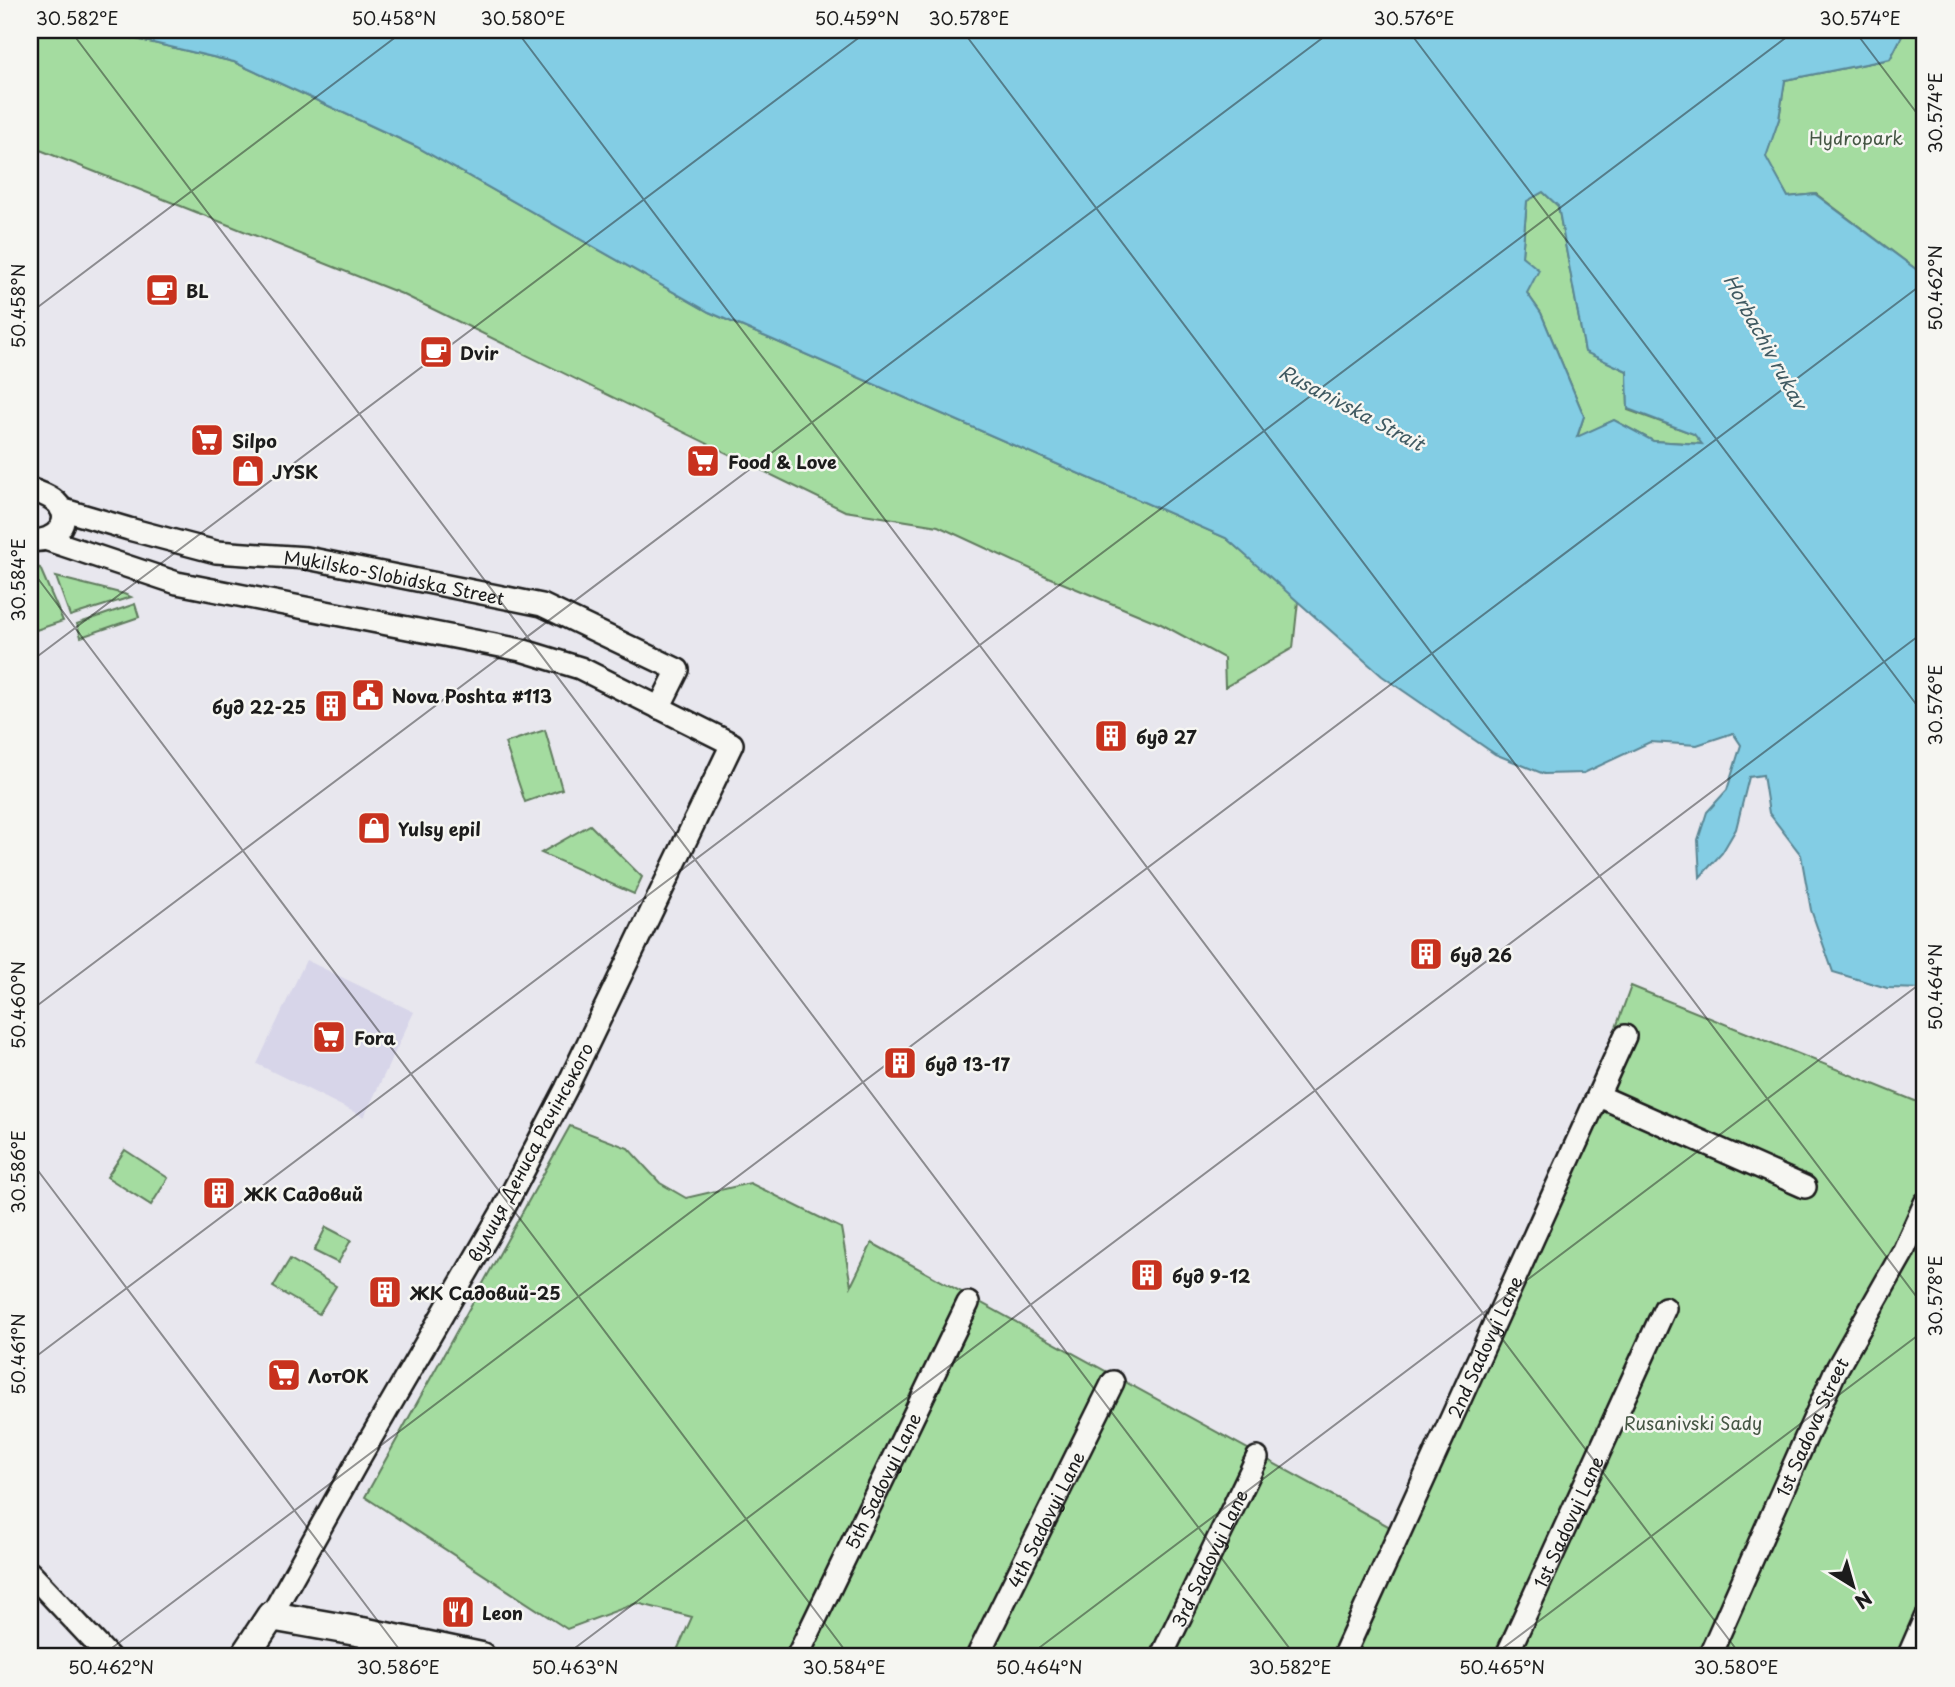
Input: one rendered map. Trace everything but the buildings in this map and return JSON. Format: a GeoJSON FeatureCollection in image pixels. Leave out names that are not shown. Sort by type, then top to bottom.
{"type":"FeatureCollection","features":[{"type":"Feature","properties":{"kind":"main road","name":"вулиця Дениса Рачінського"},"geometry":{"type":"LineString","coordinates":[[244,1657],[271,1616]]}},
{"type":"Feature","properties":{"kind":"main road"},"geometry":{"type":"LineString","coordinates":[[271,1616],[481,1657]]}},
{"type":"Feature","properties":{"kind":"street","name":"Mykilsko-Slobidska Street"},"geometry":{"type":"LineString","coordinates":[[30,489],[47,495],[58,503],[61,509],[216,552],[307,558],[542,605],[678,670],[659,708]]}},
{"type":"Feature","properties":{"kind":"street"},"geometry":{"type":"LineString","coordinates":[[39,540],[61,528],[61,509]]}},
{"type":"Feature","properties":{"kind":"street"},"geometry":{"type":"LineString","coordinates":[[39,540],[177,583],[521,650],[580,668],[659,708]]}},
{"type":"Feature","properties":{"kind":"street","name":"вулиця Дениса Рачінського"},"geometry":{"type":"LineString","coordinates":[[271,1616],[503,1210],[566,1089],[732,744],[659,708]]}},
{"type":"Feature","properties":{"kind":"street","name":"2nd Sadovyi Lane"},"geometry":{"type":"LineString","coordinates":[[1343,1657],[1625,1036]]}},
{"type":"Feature","properties":{"kind":"street"},"geometry":{"type":"LineString","coordinates":[[1599,1096],[1805,1187]]}},
{"type":"Feature","properties":{"kind":"street","name":"1st Sadova Street"},"geometry":{"type":"LineString","coordinates":[[1709,1657],[1835,1372],[1903,1252],[1925,1203]]}},
{"type":"Feature","properties":{"kind":"street","name":"5th Sadovyi Lane"},"geometry":{"type":"LineString","coordinates":[[797,1657],[968,1303]]}},
{"type":"Feature","properties":{"kind":"street","name":"1st Sadovyi Lane"},"geometry":{"type":"LineString","coordinates":[[1506,1657],[1665,1308]]}},
{"type":"Feature","properties":{"kind":"street","name":"4th Sadovyi Lane"},"geometry":{"type":"LineString","coordinates":[[978,1657],[1113,1382]]}},
{"type":"Feature","properties":{"kind":"street","name":"3rd Sadovyi Lane"},"geometry":{"type":"LineString","coordinates":[[1161,1657],[1257,1458]]}},
{"type":"Feature","properties":{"kind":"street"},"geometry":{"type":"LineString","coordinates":[[30,1573],[109,1657]]}},
{"type":"Feature","properties":{"kind":"street"},"geometry":{"type":"LineString","coordinates":[[1908,1657],[1925,1618]]}},
{"type":"Feature","properties":{"kind":"shaded area"},"geometry":{"type":"Polygon","coordinates":[[[306,960],[414,1012],[364,1117],[257,1064],[306,960]]]}},
{"type":"Feature","properties":{"kind":"green space"},"geometry":{"type":"Polygon","coordinates":[[[30,30],[98,30],[234,62],[417,147],[709,312],[1226,538],[1298,601],[1293,648],[1225,687],[1224,658],[1161,624],[1048,577],[938,526],[845,511],[402,294],[30,146],[30,30]]]}},
{"type":"Feature","properties":{"kind":"green space","name":"Hydropark"},"geometry":{"type":"Polygon","coordinates":[[[1905,30],[1925,30],[1925,276],[1816,194],[1788,197],[1765,157],[1779,119],[1785,80],[1890,59],[1905,30]]]}},
{"type":"Feature","properties":{"kind":"green space"},"geometry":{"type":"Polygon","coordinates":[[[1543,192],[1558,206],[1585,351],[1627,371],[1628,410],[1694,434],[1703,444],[1653,441],[1614,420],[1577,438],[1584,416],[1541,313],[1527,293],[1522,256],[1527,201],[1543,192]]]}},
{"type":"Feature","properties":{"kind":"green space"},"geometry":{"type":"Polygon","coordinates":[[[30,566],[40,568],[63,621],[30,632],[30,566]]]}},
{"type":"Feature","properties":{"kind":"green space"},"geometry":{"type":"Polygon","coordinates":[[[56,577],[124,594],[131,597],[70,616],[56,577]]]}},
{"type":"Feature","properties":{"kind":"green space"},"geometry":{"type":"Polygon","coordinates":[[[135,604],[139,617],[81,637],[77,624],[135,604]]]}},
{"type":"Feature","properties":{"kind":"green space"},"geometry":{"type":"Polygon","coordinates":[[[545,730],[562,789],[525,802],[505,743],[545,730]]]}},
{"type":"Feature","properties":{"kind":"green space"},"geometry":{"type":"Polygon","coordinates":[[[590,825],[642,877],[634,894],[541,853],[590,825]]]}},
{"type":"Feature","properties":{"kind":"green space","name":"Rusanivski Sady"},"geometry":{"type":"Polygon","coordinates":[[[1631,986],[1925,1105],[1925,1657],[674,1657],[692,1617],[637,1603],[567,1629],[365,1497],[570,1126],[628,1148],[660,1183],[686,1198],[750,1183],[841,1228],[851,1286],[872,1243],[1390,1527],[1614,1033],[1631,986]]]}},
{"type":"Feature","properties":{"kind":"green space"},"geometry":{"type":"Polygon","coordinates":[[[125,1150],[168,1178],[151,1205],[107,1177],[125,1150]]]}},
{"type":"Feature","properties":{"kind":"green space"},"geometry":{"type":"Polygon","coordinates":[[[326,1227],[351,1240],[338,1263],[314,1251],[326,1227]]]}},
{"type":"Feature","properties":{"kind":"green space"},"geometry":{"type":"Polygon","coordinates":[[[290,1259],[336,1286],[319,1314],[273,1287],[290,1259]]]}},
{"type":"Feature","properties":{"kind":"water"},"geometry":{"type":"Polygon","coordinates":[[[98,30],[1905,30],[1890,59],[1785,80],[1779,119],[1766,157],[1788,197],[1815,194],[1925,276],[1925,989],[1887,988],[1833,972],[1811,910],[1801,855],[1769,813],[1763,775],[1749,777],[1736,829],[1722,853],[1700,877],[1698,840],[1707,812],[1727,790],[1741,745],[1733,733],[1697,745],[1650,742],[1584,773],[1544,774],[1495,754],[1382,676],[1226,538],[709,312],[417,147],[234,62],[98,30]],[[1543,192],[1527,201],[1522,256],[1539,270],[1527,293],[1541,313],[1584,416],[1577,437],[1614,420],[1653,441],[1702,444],[1694,434],[1628,409],[1627,371],[1585,352],[1558,206],[1543,192]]]}},
{"type":"Feature","properties":{"kind":"place","name":"BL"},"geometry":{"type":"Point","coordinates":[162,290]}},
{"type":"Feature","properties":{"kind":"place","name":"Dvir"},"geometry":{"type":"Point","coordinates":[436,352]}},
{"type":"Feature","properties":{"kind":"place","name":"Silpo"},"geometry":{"type":"Point","coordinates":[207,440]}},
{"type":"Feature","properties":{"kind":"place","name":"Food & Love"},"geometry":{"type":"Point","coordinates":[703,461]}},
{"type":"Feature","properties":{"kind":"place","name":"JYSK"},"geometry":{"type":"Point","coordinates":[248,471]}},
{"type":"Feature","properties":{"kind":"place","name":"Nova Poshta #113"},"geometry":{"type":"Point","coordinates":[368,695]}},
{"type":"Feature","properties":{"kind":"place","name":"буд 22-25"},"geometry":{"type":"Point","coordinates":[331,706]}},
{"type":"Feature","properties":{"kind":"place","name":"буд 27"},"geometry":{"type":"Point","coordinates":[1111,736]}},
{"type":"Feature","properties":{"kind":"place","name":"Yulsy epil"},"geometry":{"type":"Point","coordinates":[374,828]}},
{"type":"Feature","properties":{"kind":"place","name":"буд 26"},"geometry":{"type":"Point","coordinates":[1426,954]}},
{"type":"Feature","properties":{"kind":"place","name":"Fora"},"geometry":{"type":"Point","coordinates":[329,1037]}},
{"type":"Feature","properties":{"kind":"place","name":"буд 13-17"},"geometry":{"type":"Point","coordinates":[900,1063]}},
{"type":"Feature","properties":{"kind":"place","name":"ЖК Садовий"},"geometry":{"type":"Point","coordinates":[219,1193]}},
{"type":"Feature","properties":{"kind":"place","name":"буд 9-12"},"geometry":{"type":"Point","coordinates":[1147,1275]}},
{"type":"Feature","properties":{"kind":"place","name":"ЖК Садовий-25"},"geometry":{"type":"Point","coordinates":[385,1292]}},
{"type":"Feature","properties":{"kind":"place","name":"ЛотОК"},"geometry":{"type":"Point","coordinates":[284,1375]}},
{"type":"Feature","properties":{"kind":"place","name":"Leon"},"geometry":{"type":"Point","coordinates":[458,1612]}},
{"type":"Feature","properties":{"kind":"water label","name":"Horbachiv rukav"},"geometry":{"type":"Point","coordinates":[1766,341]}},
{"type":"Feature","properties":{"kind":"water label","name":"Rusanivska Strait"},"geometry":{"type":"Point","coordinates":[1352,407]}}]}
